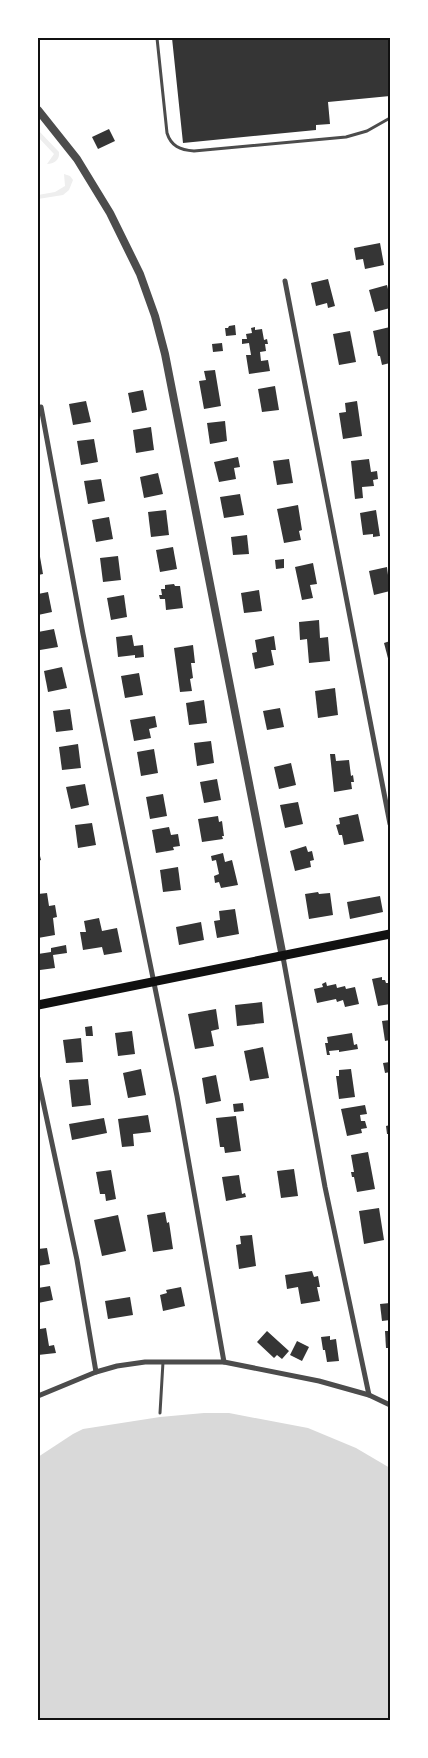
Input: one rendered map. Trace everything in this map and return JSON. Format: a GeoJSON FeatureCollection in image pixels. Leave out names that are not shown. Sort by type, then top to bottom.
{"type":"FeatureCollection","features":[{"type":"Feature","properties":{"kind":"main road"},"geometry":{"type":"LineString","coordinates":[[38,1005],[390,934]]}},
{"type":"Feature","properties":{"kind":"street"},"geometry":{"type":"LineString","coordinates":[[38,110],[72,152],[98,191],[140,274],[155,316],[165,354],[325,1188],[368,1395]]}},
{"type":"Feature","properties":{"kind":"street"},"geometry":{"type":"LineString","coordinates":[[285,281],[390,824]]}},
{"type":"Feature","properties":{"kind":"street"},"geometry":{"type":"LineString","coordinates":[[41,407],[83,634],[177,1096],[224,1362]]}},
{"type":"Feature","properties":{"kind":"street"},"geometry":{"type":"LineString","coordinates":[[38,1078],[77,1260],[96,1372]]}},
{"type":"Feature","properties":{"kind":"street"},"geometry":{"type":"LineString","coordinates":[[38,1396],[96,1372],[117,1366],[164,1362],[224,1362],[319,1381],[368,1395],[390,1405]]}},
{"type":"Feature","properties":{"kind":"lane"},"geometry":{"type":"LineString","coordinates":[[157,38],[167,133],[172,144],[180,149],[194,151],[346,136],[367,130],[390,118]]}},
{"type":"Feature","properties":{"kind":"lane"},"geometry":{"type":"LineString","coordinates":[[160,1413],[164,1362]]}},
{"type":"Feature","properties":{"kind":"shaded area"},"geometry":{"type":"Polygon","coordinates":[[[38,130],[59,152],[59,157],[52,163],[47,164],[54,154],[38,137],[38,130]]]}},
{"type":"Feature","properties":{"kind":"shaded area"},"geometry":{"type":"Polygon","coordinates":[[[64,174],[70,176],[73,180],[69,190],[63,195],[38,199],[38,195],[55,192],[65,186],[64,174]]]}},
{"type":"Feature","properties":{"kind":"shaded area"},"geometry":{"type":"Polygon","coordinates":[[[229,1413],[308,1428],[356,1448],[390,1468],[390,1720],[38,1720],[38,1457],[83,1429],[160,1417],[229,1413]]]}},
{"type":"Feature","properties":{"kind":"building"},"geometry":{"type":"Polygon","coordinates":[[[172,38],[390,38],[390,96],[328,102],[330,124],[316,125],[316,130],[183,143],[172,38]]]}},
{"type":"Feature","properties":{"kind":"building"},"geometry":{"type":"Polygon","coordinates":[[[109,129],[115,141],[98,149],[92,137],[109,129]]]}},
{"type":"Feature","properties":{"kind":"building"},"geometry":{"type":"Polygon","coordinates":[[[380,243],[384,265],[365,269],[363,259],[356,260],[354,248],[380,243]]]}},
{"type":"Feature","properties":{"kind":"building"},"geometry":{"type":"Polygon","coordinates":[[[328,279],[335,306],[328,308],[327,303],[316,306],[311,283],[328,279]]]}},
{"type":"Feature","properties":{"kind":"building"},"geometry":{"type":"Polygon","coordinates":[[[387,285],[390,308],[375,312],[369,290],[387,285]]]}},
{"type":"Feature","properties":{"kind":"building"},"geometry":{"type":"Polygon","coordinates":[[[235,325],[236,335],[226,336],[225,328],[235,325]]]}},
{"type":"Feature","properties":{"kind":"building"},"geometry":{"type":"Polygon","coordinates":[[[255,327],[255,330],[262,329],[264,340],[267,339],[268,344],[265,344],[266,351],[260,352],[261,361],[268,360],[270,371],[249,374],[246,355],[251,355],[249,343],[242,344],[242,339],[247,339],[246,334],[252,333],[251,328],[255,327]]]}},
{"type":"Feature","properties":{"kind":"building"},"geometry":{"type":"Polygon","coordinates":[[[390,327],[390,363],[382,365],[380,356],[378,356],[373,331],[390,327]]]}},
{"type":"Feature","properties":{"kind":"building"},"geometry":{"type":"Polygon","coordinates":[[[350,331],[356,362],[339,365],[333,334],[350,331]]]}},
{"type":"Feature","properties":{"kind":"building"},"geometry":{"type":"Polygon","coordinates":[[[222,343],[223,351],[213,352],[212,344],[222,343]]]}},
{"type":"Feature","properties":{"kind":"building"},"geometry":{"type":"Polygon","coordinates":[[[215,370],[221,406],[204,409],[199,381],[206,380],[204,371],[215,370]]]}},
{"type":"Feature","properties":{"kind":"building"},"geometry":{"type":"Polygon","coordinates":[[[275,386],[279,410],[262,412],[258,389],[275,386]]]}},
{"type":"Feature","properties":{"kind":"building"},"geometry":{"type":"Polygon","coordinates":[[[143,390],[147,410],[132,413],[128,393],[143,390]]]}},
{"type":"Feature","properties":{"kind":"building"},"geometry":{"type":"Polygon","coordinates":[[[86,401],[91,422],[73,425],[69,404],[86,401]]]}},
{"type":"Feature","properties":{"kind":"building"},"geometry":{"type":"Polygon","coordinates":[[[357,401],[362,436],[343,439],[339,413],[346,412],[345,403],[357,401]]]}},
{"type":"Feature","properties":{"kind":"building"},"geometry":{"type":"Polygon","coordinates":[[[225,421],[227,441],[210,444],[207,423],[225,421]]]}},
{"type":"Feature","properties":{"kind":"building"},"geometry":{"type":"Polygon","coordinates":[[[151,427],[154,450],[136,453],[133,430],[151,427]]]}},
{"type":"Feature","properties":{"kind":"building"},"geometry":{"type":"Polygon","coordinates":[[[94,439],[98,462],[81,465],[77,441],[94,439]]]}},
{"type":"Feature","properties":{"kind":"building"},"geometry":{"type":"Polygon","coordinates":[[[238,457],[240,467],[234,468],[236,479],[219,482],[214,462],[238,457]]]}},
{"type":"Feature","properties":{"kind":"building"},"geometry":{"type":"Polygon","coordinates":[[[289,459],[293,483],[277,485],[273,461],[289,459]]]}},
{"type":"Feature","properties":{"kind":"building"},"geometry":{"type":"Polygon","coordinates":[[[369,459],[371,472],[377,471],[378,479],[373,480],[374,486],[362,487],[363,498],[355,499],[351,461],[369,459]]]}},
{"type":"Feature","properties":{"kind":"building"},"geometry":{"type":"Polygon","coordinates":[[[158,473],[163,494],[144,498],[140,477],[158,473]]]}},
{"type":"Feature","properties":{"kind":"building"},"geometry":{"type":"Polygon","coordinates":[[[101,479],[105,501],[88,504],[84,481],[101,479]]]}},
{"type":"Feature","properties":{"kind":"building"},"geometry":{"type":"Polygon","coordinates":[[[240,494],[244,515],[224,518],[220,497],[240,494]]]}},
{"type":"Feature","properties":{"kind":"building"},"geometry":{"type":"Polygon","coordinates":[[[298,505],[302,530],[299,531],[301,540],[284,543],[277,509],[298,505]]]}},
{"type":"Feature","properties":{"kind":"building"},"geometry":{"type":"Polygon","coordinates":[[[166,510],[169,535],[151,537],[148,512],[166,510]]]}},
{"type":"Feature","properties":{"kind":"building"},"geometry":{"type":"Polygon","coordinates":[[[376,510],[380,536],[373,537],[373,534],[363,535],[360,513],[376,510]]]}},
{"type":"Feature","properties":{"kind":"building"},"geometry":{"type":"Polygon","coordinates":[[[109,517],[113,539],[96,542],[92,520],[109,517]]]}},
{"type":"Feature","properties":{"kind":"building"},"geometry":{"type":"Polygon","coordinates":[[[247,535],[249,554],[233,555],[231,537],[247,535]]]}},
{"type":"Feature","properties":{"kind":"building"},"geometry":{"type":"Polygon","coordinates":[[[173,547],[177,569],[160,572],[156,550],[173,547]]]}},
{"type":"Feature","properties":{"kind":"building"},"geometry":{"type":"Polygon","coordinates":[[[38,552],[43,574],[38,575],[38,552]]]}},
{"type":"Feature","properties":{"kind":"building"},"geometry":{"type":"Polygon","coordinates":[[[118,556],[121,580],[103,582],[100,558],[118,556]]]}},
{"type":"Feature","properties":{"kind":"building"},"geometry":{"type":"Polygon","coordinates":[[[284,559],[284,568],[276,569],[275,560],[284,559]]]}},
{"type":"Feature","properties":{"kind":"building"},"geometry":{"type":"Polygon","coordinates":[[[313,563],[317,584],[310,585],[313,598],[302,600],[295,567],[313,563]]]}},
{"type":"Feature","properties":{"kind":"building"},"geometry":{"type":"Polygon","coordinates":[[[387,567],[390,591],[374,595],[369,571],[387,567]]]}},
{"type":"Feature","properties":{"kind":"building"},"geometry":{"type":"Polygon","coordinates":[[[174,584],[175,586],[180,586],[183,608],[166,610],[165,599],[160,599],[159,595],[162,595],[161,589],[165,589],[165,585],[174,584]]]}},
{"type":"Feature","properties":{"kind":"building"},"geometry":{"type":"Polygon","coordinates":[[[259,590],[262,611],[244,613],[241,593],[259,590]]]}},
{"type":"Feature","properties":{"kind":"building"},"geometry":{"type":"Polygon","coordinates":[[[48,592],[52,612],[38,615],[38,594],[48,592]]]}},
{"type":"Feature","properties":{"kind":"building"},"geometry":{"type":"Polygon","coordinates":[[[124,595],[127,617],[111,620],[107,598],[124,595]]]}},
{"type":"Feature","properties":{"kind":"building"},"geometry":{"type":"Polygon","coordinates":[[[319,620],[320,638],[328,637],[330,661],[309,663],[307,639],[300,640],[299,622],[319,620]]]}},
{"type":"Feature","properties":{"kind":"building"},"geometry":{"type":"Polygon","coordinates":[[[54,629],[58,647],[40,650],[38,646],[38,632],[54,629]]]}},
{"type":"Feature","properties":{"kind":"building"},"geometry":{"type":"Polygon","coordinates":[[[132,635],[134,646],[143,645],[144,657],[135,658],[135,655],[118,657],[116,637],[132,635]]]}},
{"type":"Feature","properties":{"kind":"building"},"geometry":{"type":"Polygon","coordinates":[[[274,636],[276,650],[271,650],[274,665],[255,669],[252,653],[257,652],[255,640],[274,636]]]}},
{"type":"Feature","properties":{"kind":"building"},"geometry":{"type":"Polygon","coordinates":[[[390,641],[390,666],[384,643],[390,641]]]}},
{"type":"Feature","properties":{"kind":"building"},"geometry":{"type":"Polygon","coordinates":[[[193,645],[195,663],[191,663],[193,678],[190,679],[192,691],[180,692],[174,648],[193,645]]]}},
{"type":"Feature","properties":{"kind":"building"},"geometry":{"type":"Polygon","coordinates":[[[62,667],[67,688],[48,692],[44,671],[62,667]]]}},
{"type":"Feature","properties":{"kind":"building"},"geometry":{"type":"Polygon","coordinates":[[[139,673],[143,695],[125,698],[121,676],[139,673]]]}},
{"type":"Feature","properties":{"kind":"building"},"geometry":{"type":"Polygon","coordinates":[[[335,688],[338,715],[318,718],[315,691],[335,688]]]}},
{"type":"Feature","properties":{"kind":"building"},"geometry":{"type":"Polygon","coordinates":[[[204,700],[207,723],[189,725],[186,703],[204,700]]]}},
{"type":"Feature","properties":{"kind":"building"},"geometry":{"type":"Polygon","coordinates":[[[280,708],[284,727],[267,730],[263,711],[280,708]]]}},
{"type":"Feature","properties":{"kind":"building"},"geometry":{"type":"Polygon","coordinates":[[[70,709],[73,730],[56,732],[53,711],[70,709]]]}},
{"type":"Feature","properties":{"kind":"building"},"geometry":{"type":"Polygon","coordinates":[[[155,716],[157,727],[149,729],[151,738],[134,741],[130,720],[155,716]]]}},
{"type":"Feature","properties":{"kind":"building"},"geometry":{"type":"Polygon","coordinates":[[[211,741],[214,763],[197,766],[194,743],[211,741]]]}},
{"type":"Feature","properties":{"kind":"building"},"geometry":{"type":"Polygon","coordinates":[[[78,744],[81,768],[62,770],[59,747],[78,744]]]}},
{"type":"Feature","properties":{"kind":"building"},"geometry":{"type":"Polygon","coordinates":[[[154,749],[158,773],[141,776],[137,752],[154,749]]]}},
{"type":"Feature","properties":{"kind":"building"},"geometry":{"type":"Polygon","coordinates":[[[330,754],[335,754],[336,761],[349,760],[351,776],[353,775],[354,782],[351,782],[352,789],[334,792],[330,754]]]}},
{"type":"Feature","properties":{"kind":"building"},"geometry":{"type":"Polygon","coordinates":[[[291,763],[296,785],[279,789],[274,767],[291,763]]]}},
{"type":"Feature","properties":{"kind":"building"},"geometry":{"type":"Polygon","coordinates":[[[217,779],[221,800],[204,803],[200,782],[217,779]]]}},
{"type":"Feature","properties":{"kind":"building"},"geometry":{"type":"Polygon","coordinates":[[[85,784],[89,805],[71,809],[66,787],[85,784]]]}},
{"type":"Feature","properties":{"kind":"building"},"geometry":{"type":"Polygon","coordinates":[[[163,794],[167,816],[150,819],[146,797],[163,794]]]}},
{"type":"Feature","properties":{"kind":"building"},"geometry":{"type":"Polygon","coordinates":[[[298,802],[303,824],[285,828],[280,805],[298,802]]]}},
{"type":"Feature","properties":{"kind":"building"},"geometry":{"type":"Polygon","coordinates":[[[358,814],[364,841],[344,845],[342,835],[339,835],[336,825],[340,824],[339,818],[358,814]]]}},
{"type":"Feature","properties":{"kind":"building"},"geometry":{"type":"Polygon","coordinates":[[[218,816],[219,822],[222,821],[223,839],[202,842],[198,819],[218,816]]]}},
{"type":"Feature","properties":{"kind":"building"},"geometry":{"type":"Polygon","coordinates":[[[92,823],[96,845],[78,848],[75,825],[92,823]]]}},
{"type":"Feature","properties":{"kind":"building"},"geometry":{"type":"Polygon","coordinates":[[[169,827],[171,835],[178,834],[180,846],[173,847],[174,850],[156,853],[152,830],[169,827]]]}},
{"type":"Feature","properties":{"kind":"building"},"geometry":{"type":"Polygon","coordinates":[[[306,846],[308,852],[312,851],[314,860],[310,861],[311,867],[295,871],[290,851],[306,846]]]}},
{"type":"Feature","properties":{"kind":"building"},"geometry":{"type":"Polygon","coordinates":[[[38,848],[41,860],[38,861],[38,848]]]}},
{"type":"Feature","properties":{"kind":"building"},"geometry":{"type":"Polygon","coordinates":[[[223,853],[225,862],[232,860],[238,885],[221,888],[219,882],[215,883],[214,876],[219,874],[216,860],[212,861],[211,856],[223,853]]]}},
{"type":"Feature","properties":{"kind":"building"},"geometry":{"type":"Polygon","coordinates":[[[178,867],[181,890],[163,892],[160,870],[178,867]]]}},
{"type":"Feature","properties":{"kind":"building"},"geometry":{"type":"Polygon","coordinates":[[[318,892],[319,894],[330,893],[333,915],[309,919],[305,894],[318,892]]]}},
{"type":"Feature","properties":{"kind":"building"},"geometry":{"type":"Polygon","coordinates":[[[47,893],[49,906],[55,905],[57,917],[53,918],[55,935],[38,938],[38,894],[47,893]]]}},
{"type":"Feature","properties":{"kind":"building"},"geometry":{"type":"Polygon","coordinates":[[[380,896],[383,912],[350,919],[347,902],[380,896]]]}},
{"type":"Feature","properties":{"kind":"building"},"geometry":{"type":"Polygon","coordinates":[[[235,909],[239,934],[217,938],[214,921],[220,920],[219,911],[235,909]]]}},
{"type":"Feature","properties":{"kind":"building"},"geometry":{"type":"Polygon","coordinates":[[[99,918],[102,931],[117,928],[122,952],[104,955],[102,947],[83,950],[80,932],[86,932],[84,921],[99,918]]]}},
{"type":"Feature","properties":{"kind":"building"},"geometry":{"type":"Polygon","coordinates":[[[201,922],[204,940],[179,945],[176,927],[201,922]]]}},
{"type":"Feature","properties":{"kind":"building"},"geometry":{"type":"Polygon","coordinates":[[[66,945],[67,953],[53,955],[55,968],[40,970],[38,954],[51,952],[51,948],[66,945]]]}},
{"type":"Feature","properties":{"kind":"building"},"geometry":{"type":"Polygon","coordinates":[[[382,977],[382,980],[385,980],[386,983],[390,983],[390,1004],[378,1006],[372,979],[382,977]]]}},
{"type":"Feature","properties":{"kind":"building"},"geometry":{"type":"Polygon","coordinates":[[[326,982],[327,986],[336,984],[337,988],[345,986],[346,989],[355,987],[359,1004],[345,1007],[343,1000],[337,1002],[336,999],[317,1003],[314,989],[323,987],[322,984],[326,982]]]}},
{"type":"Feature","properties":{"kind":"building"},"geometry":{"type":"Polygon","coordinates":[[[262,1002],[264,1023],[237,1026],[235,1005],[262,1002]]]}},
{"type":"Feature","properties":{"kind":"building"},"geometry":{"type":"Polygon","coordinates":[[[216,1009],[219,1029],[211,1031],[214,1046],[195,1049],[188,1014],[216,1009]]]}},
{"type":"Feature","properties":{"kind":"building"},"geometry":{"type":"Polygon","coordinates":[[[390,1020],[390,1040],[385,1041],[382,1021],[390,1020]]]}},
{"type":"Feature","properties":{"kind":"building"},"geometry":{"type":"Polygon","coordinates":[[[92,1026],[93,1036],[86,1036],[85,1027],[92,1026]]]}},
{"type":"Feature","properties":{"kind":"building"},"geometry":{"type":"Polygon","coordinates":[[[132,1031],[135,1054],[118,1056],[115,1033],[132,1031]]]}},
{"type":"Feature","properties":{"kind":"building"},"geometry":{"type":"Polygon","coordinates":[[[352,1033],[354,1045],[357,1044],[358,1049],[339,1052],[339,1050],[329,1051],[330,1055],[327,1055],[325,1043],[328,1043],[327,1037],[352,1033]]]}},
{"type":"Feature","properties":{"kind":"building"},"geometry":{"type":"Polygon","coordinates":[[[81,1038],[83,1062],[66,1063],[63,1040],[81,1038]]]}},
{"type":"Feature","properties":{"kind":"building"},"geometry":{"type":"Polygon","coordinates":[[[263,1047],[269,1078],[250,1081],[244,1051],[263,1047]]]}},
{"type":"Feature","properties":{"kind":"building"},"geometry":{"type":"Polygon","coordinates":[[[390,1062],[390,1072],[385,1073],[383,1063],[390,1062]]]}},
{"type":"Feature","properties":{"kind":"building"},"geometry":{"type":"Polygon","coordinates":[[[141,1069],[146,1095],[128,1098],[123,1073],[141,1069]]]}},
{"type":"Feature","properties":{"kind":"building"},"geometry":{"type":"Polygon","coordinates":[[[351,1069],[355,1097],[339,1099],[336,1076],[339,1076],[339,1070],[351,1069]]]}},
{"type":"Feature","properties":{"kind":"building"},"geometry":{"type":"Polygon","coordinates":[[[216,1075],[221,1101],[206,1104],[202,1078],[216,1075]]]}},
{"type":"Feature","properties":{"kind":"building"},"geometry":{"type":"Polygon","coordinates":[[[88,1079],[91,1105],[72,1107],[69,1080],[88,1079]]]}},
{"type":"Feature","properties":{"kind":"building"},"geometry":{"type":"Polygon","coordinates":[[[243,1103],[244,1111],[234,1112],[233,1104],[243,1103]]]}},
{"type":"Feature","properties":{"kind":"building"},"geometry":{"type":"Polygon","coordinates":[[[365,1105],[367,1114],[360,1115],[361,1121],[365,1121],[367,1128],[361,1129],[362,1133],[347,1136],[341,1109],[365,1105]]]}},
{"type":"Feature","properties":{"kind":"building"},"geometry":{"type":"Polygon","coordinates":[[[148,1115],[151,1132],[133,1134],[134,1146],[122,1147],[118,1119],[148,1115]]]}},
{"type":"Feature","properties":{"kind":"building"},"geometry":{"type":"Polygon","coordinates":[[[236,1116],[241,1151],[225,1153],[224,1147],[220,1147],[216,1118],[236,1116]]]}},
{"type":"Feature","properties":{"kind":"building"},"geometry":{"type":"Polygon","coordinates":[[[104,1118],[107,1133],[72,1140],[69,1124],[104,1118]]]}},
{"type":"Feature","properties":{"kind":"building"},"geometry":{"type":"Polygon","coordinates":[[[390,1125],[390,1134],[387,1134],[386,1126],[390,1125]]]}},
{"type":"Feature","properties":{"kind":"building"},"geometry":{"type":"Polygon","coordinates":[[[368,1152],[375,1189],[357,1192],[351,1172],[354,1172],[351,1155],[368,1152]]]}},
{"type":"Feature","properties":{"kind":"building"},"geometry":{"type":"Polygon","coordinates":[[[294,1169],[298,1196],[281,1198],[277,1171],[294,1169]]]}},
{"type":"Feature","properties":{"kind":"building"},"geometry":{"type":"Polygon","coordinates":[[[111,1170],[116,1199],[106,1201],[105,1194],[100,1194],[96,1172],[111,1170]]]}},
{"type":"Feature","properties":{"kind":"building"},"geometry":{"type":"Polygon","coordinates":[[[239,1175],[242,1194],[245,1193],[246,1197],[226,1201],[222,1177],[239,1175]]]}},
{"type":"Feature","properties":{"kind":"building"},"geometry":{"type":"Polygon","coordinates":[[[379,1208],[384,1240],[364,1244],[359,1211],[379,1208]]]}},
{"type":"Feature","properties":{"kind":"building"},"geometry":{"type":"Polygon","coordinates":[[[165,1212],[167,1223],[169,1222],[173,1249],[153,1252],[147,1215],[165,1212]]]}},
{"type":"Feature","properties":{"kind":"building"},"geometry":{"type":"Polygon","coordinates":[[[118,1215],[126,1251],[102,1256],[94,1220],[118,1215]]]}},
{"type":"Feature","properties":{"kind":"building"},"geometry":{"type":"Polygon","coordinates":[[[252,1235],[256,1266],[239,1269],[236,1245],[241,1244],[240,1236],[252,1235]]]}},
{"type":"Feature","properties":{"kind":"building"},"geometry":{"type":"Polygon","coordinates":[[[47,1248],[50,1264],[38,1266],[38,1249],[47,1248]]]}},
{"type":"Feature","properties":{"kind":"building"},"geometry":{"type":"Polygon","coordinates":[[[312,1271],[314,1277],[318,1276],[320,1287],[317,1287],[320,1301],[301,1304],[298,1287],[287,1289],[285,1275],[312,1271]]]}},
{"type":"Feature","properties":{"kind":"building"},"geometry":{"type":"Polygon","coordinates":[[[50,1286],[53,1300],[38,1303],[38,1288],[50,1286]]]}},
{"type":"Feature","properties":{"kind":"building"},"geometry":{"type":"Polygon","coordinates":[[[181,1287],[185,1306],[163,1311],[160,1295],[167,1293],[166,1290],[181,1287]]]}},
{"type":"Feature","properties":{"kind":"building"},"geometry":{"type":"Polygon","coordinates":[[[130,1297],[133,1315],[108,1319],[105,1301],[130,1297]]]}},
{"type":"Feature","properties":{"kind":"building"},"geometry":{"type":"Polygon","coordinates":[[[390,1303],[390,1320],[382,1321],[380,1304],[390,1303]]]}},
{"type":"Feature","properties":{"kind":"building"},"geometry":{"type":"Polygon","coordinates":[[[38,1323],[40,1329],[46,1328],[49,1346],[54,1345],[56,1353],[38,1355],[38,1323]]]}},
{"type":"Feature","properties":{"kind":"building"},"geometry":{"type":"Polygon","coordinates":[[[267,1331],[289,1351],[282,1359],[277,1355],[274,1358],[257,1342],[267,1331]]]}},
{"type":"Feature","properties":{"kind":"building"},"geometry":{"type":"Polygon","coordinates":[[[385,1331],[390,1331],[390,1348],[386,1348],[385,1331]]]}},
{"type":"Feature","properties":{"kind":"building"},"geometry":{"type":"Polygon","coordinates":[[[330,1336],[330,1340],[336,1339],[339,1361],[327,1362],[321,1337],[330,1336]]]}},
{"type":"Feature","properties":{"kind":"building"},"geometry":{"type":"Polygon","coordinates":[[[297,1341],[309,1347],[302,1361],[290,1355],[297,1341]]]}}]}
